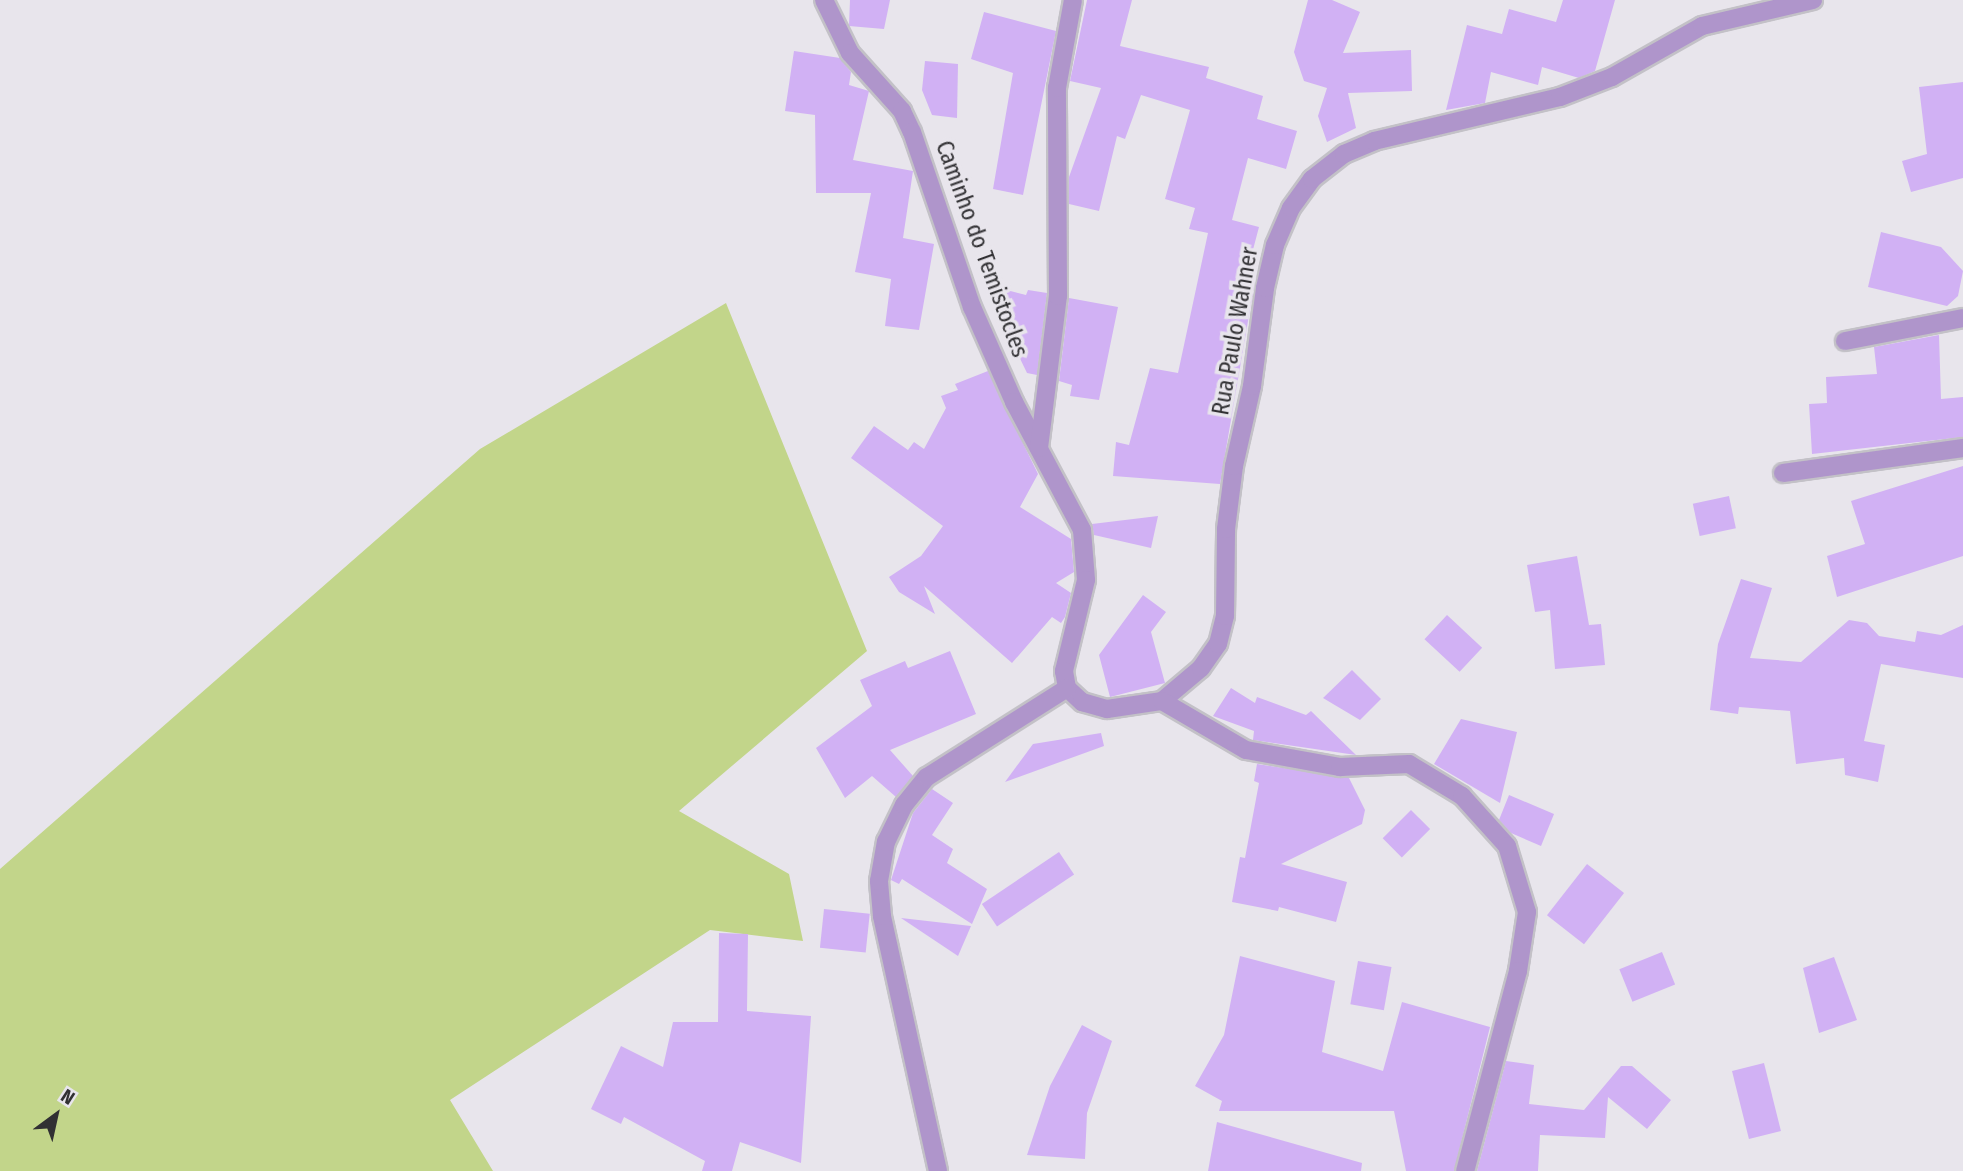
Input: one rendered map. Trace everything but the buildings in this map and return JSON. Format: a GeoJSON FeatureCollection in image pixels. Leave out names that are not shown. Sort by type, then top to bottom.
{"type":"FeatureCollection","features":[{"type":"Feature","properties":{"kind":"street","name":"Caminho do Temistocles"},"geometry":{"type":"LineString","coordinates":[[824,0],[850,53],[907,122],[972,307],[1039,448],[1071,505],[1086,552],[1086,580],[1064,671],[1067,688]]}},
{"type":"Feature","properties":{"kind":"street"},"geometry":{"type":"LineString","coordinates":[[1039,448],[1058,296],[1056,88],[1073,0]]}},
{"type":"Feature","properties":{"kind":"street","name":"Rua Paulo Wahner"},"geometry":{"type":"LineString","coordinates":[[1162,701],[1202,668],[1218,644],[1225,616],[1226,529],[1234,466],[1252,386],[1265,288],[1285,220],[1312,179],[1344,154],[1374,141],[1560,97],[1612,76],[1702,26],[1812,0]]}},
{"type":"Feature","properties":{"kind":"street"},"geometry":{"type":"LineString","coordinates":[[1845,341],[1963,318]]}},
{"type":"Feature","properties":{"kind":"street"},"geometry":{"type":"LineString","coordinates":[[1783,473],[1963,448]]}},
{"type":"Feature","properties":{"kind":"street"},"geometry":{"type":"LineString","coordinates":[[937,1171],[882,916],[880,881],[886,842],[904,805],[928,777],[1067,688],[1082,702],[1107,709],[1162,701],[1246,750],[1340,767],[1409,764],[1462,796],[1507,846],[1527,912],[1518,971],[1465,1171]]}},
{"type":"Feature","properties":{"kind":"green space"},"geometry":{"type":"Polygon","coordinates":[[[726,303],[867,651],[679,811],[789,874],[803,941],[710,930],[450,1100],[493,1171],[0,1171],[0,869],[480,449],[726,303]]]}}]}
